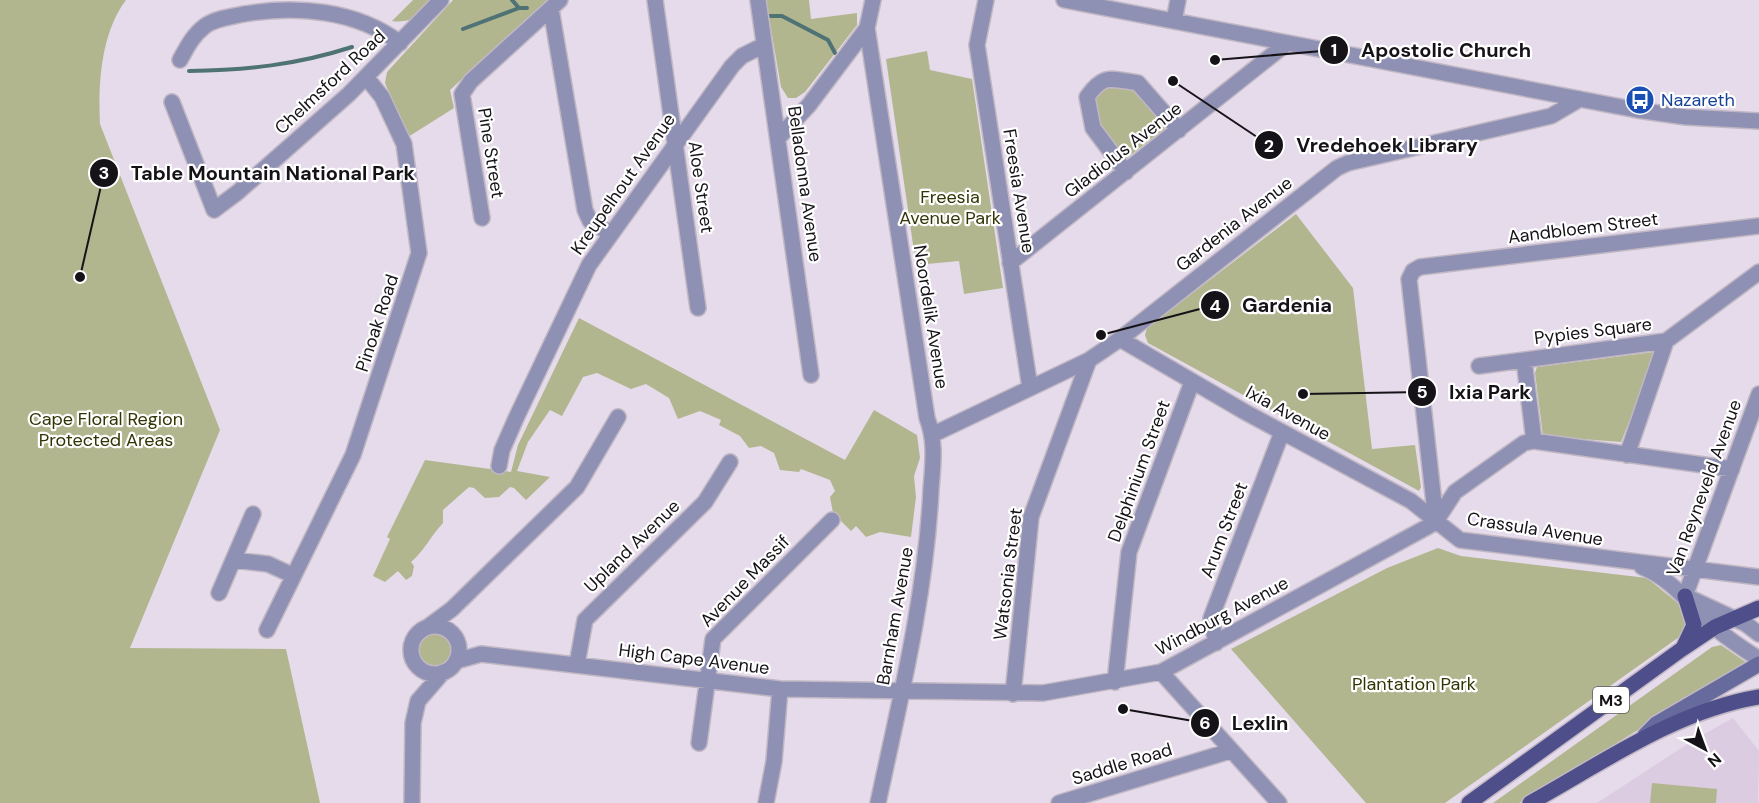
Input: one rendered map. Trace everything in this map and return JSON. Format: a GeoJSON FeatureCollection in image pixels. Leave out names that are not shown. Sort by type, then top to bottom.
{"type":"FeatureCollection","features":[{"type":"Feature","properties":{"kind":"main road"},"geometry":{"type":"LineString","coordinates":[[1682,649],[1694,625],[1685,596]]}},
{"type":"Feature","properties":{"kind":"main road","name":"M3"},"geometry":{"type":"LineString","coordinates":[[1469,803],[1682,649],[1715,627],[1759,608]]}},
{"type":"Feature","properties":{"kind":"main road"},"geometry":{"type":"LineString","coordinates":[[1642,738],[1656,724],[1759,664]]}},
{"type":"Feature","properties":{"kind":"main road"},"geometry":{"type":"LineString","coordinates":[[1530,803],[1642,738],[1714,707],[1759,697]]}},
{"type":"Feature","properties":{"kind":"street","name":"Chelmsford Road"},"geometry":{"type":"LineString","coordinates":[[172,102],[214,210],[238,192],[366,77],[441,0]]}},
{"type":"Feature","properties":{"kind":"street","name":"Aloe Street"},"geometry":{"type":"LineString","coordinates":[[655,0],[698,308]]}},
{"type":"Feature","properties":{"kind":"street","name":"Belladonna Avenue"},"geometry":{"type":"LineString","coordinates":[[758,0],[811,375]]}},
{"type":"Feature","properties":{"kind":"street","name":"Noordelik Avenue"},"geometry":{"type":"LineString","coordinates":[[873,0],[867,28],[927,417],[934,434]]}},
{"type":"Feature","properties":{"kind":"street","name":"Freesia Avenue"},"geometry":{"type":"LineString","coordinates":[[986,0],[977,45],[1030,388]]}},
{"type":"Feature","properties":{"kind":"street"},"geometry":{"type":"LineString","coordinates":[[1064,0],[1580,99],[1686,117],[1759,121]]}},
{"type":"Feature","properties":{"kind":"street"},"geometry":{"type":"LineString","coordinates":[[1174,21],[1178,0]]}},
{"type":"Feature","properties":{"kind":"street"},"geometry":{"type":"LineString","coordinates":[[555,4],[585,210],[590,221],[610,233]]}},
{"type":"Feature","properties":{"kind":"street","name":"Pine Street"},"geometry":{"type":"LineString","coordinates":[[482,218],[462,94],[471,81],[555,4]]}},
{"type":"Feature","properties":{"kind":"street"},"geometry":{"type":"LineString","coordinates":[[180,60],[196,34],[205,26],[223,18],[270,5],[293,9],[332,7],[375,27],[400,43]]}},
{"type":"Feature","properties":{"kind":"street","name":"Noordelik Avenue"},"geometry":{"type":"LineString","coordinates":[[779,137],[809,105],[867,28]]}},
{"type":"Feature","properties":{"kind":"street","name":"Gladiolus Avenue"},"geometry":{"type":"LineString","coordinates":[[1010,263],[1286,44]]}},
{"type":"Feature","properties":{"kind":"street","name":"Kreupelhout Avenue"},"geometry":{"type":"LineString","coordinates":[[499,466],[502,450],[589,265],[732,66],[742,56],[765,45]]}},
{"type":"Feature","properties":{"kind":"street","name":"Pinoak Road"},"geometry":{"type":"LineString","coordinates":[[267,630],[292,575],[353,455],[419,253],[404,144],[382,97],[366,77]]}},
{"type":"Feature","properties":{"kind":"street"},"geometry":{"type":"LineString","coordinates":[[1126,172],[1093,128],[1087,97],[1098,82],[1109,79],[1138,83],[1179,130]]}},
{"type":"Feature","properties":{"kind":"street","name":"Gardenia Avenue"},"geometry":{"type":"LineString","coordinates":[[934,434],[1089,360],[1120,339],[1337,168],[1348,163],[1551,116],[1580,99]]}},
{"type":"Feature","properties":{"kind":"street","name":"Aandbloem Street"},"geometry":{"type":"LineString","coordinates":[[1436,521],[1409,279],[1413,271],[1420,267],[1759,226]]}},
{"type":"Feature","properties":{"kind":"street","name":"Pypies Square"},"geometry":{"type":"LineString","coordinates":[[1479,366],[1666,341],[1759,272]]}},
{"type":"Feature","properties":{"kind":"street","name":"Ixia Avenue"},"geometry":{"type":"LineString","coordinates":[[1120,339],[1192,382],[1411,501],[1436,521]]}},
{"type":"Feature","properties":{"kind":"street","name":"Pypies Square"},"geometry":{"type":"LineString","coordinates":[[1628,455],[1666,341]]}},
{"type":"Feature","properties":{"kind":"street","name":"Watsonia Street"},"geometry":{"type":"LineString","coordinates":[[1013,694],[1031,517],[1089,360]]}},
{"type":"Feature","properties":{"kind":"street","name":"Pypies Square"},"geometry":{"type":"LineString","coordinates":[[1524,360],[1534,441]]}},
{"type":"Feature","properties":{"kind":"street","name":"Delphinium Street"},"geometry":{"type":"LineString","coordinates":[[1116,682],[1129,552],[1192,382]]}},
{"type":"Feature","properties":{"kind":"street","name":"Van Reyneveld Avenue"},"geometry":{"type":"LineString","coordinates":[[1685,596],[1697,569],[1759,394]]}},
{"type":"Feature","properties":{"kind":"street"},"geometry":{"type":"LineString","coordinates":[[428,686],[424,671],[412,657],[411,647],[414,638],[452,609],[578,488],[618,417]]}},
{"type":"Feature","properties":{"kind":"street","name":"Arum Street"},"geometry":{"type":"LineString","coordinates":[[1216,643],[1211,618],[1282,432]]}},
{"type":"Feature","properties":{"kind":"street","name":"Barnham Avenue"},"geometry":{"type":"LineString","coordinates":[[878,803],[902,689],[929,530],[934,434]]}},
{"type":"Feature","properties":{"kind":"street"},"geometry":{"type":"LineString","coordinates":[[1436,521],[1455,492],[1520,446],[1534,441],[1732,469]]}},
{"type":"Feature","properties":{"kind":"street","name":"Upland Avenue"},"geometry":{"type":"LineString","coordinates":[[577,664],[585,620],[705,502],[730,462]]}},
{"type":"Feature","properties":{"kind":"street"},"geometry":{"type":"LineString","coordinates":[[219,593],[253,514]]}},
{"type":"Feature","properties":{"kind":"street","name":"Avenue Massif"},"geometry":{"type":"LineString","coordinates":[[699,742],[713,639],[832,520]]}},
{"type":"Feature","properties":{"kind":"street","name":"Crassula Avenue"},"geometry":{"type":"LineString","coordinates":[[1436,521],[1454,536],[1468,542],[1759,578]]}},
{"type":"Feature","properties":{"kind":"street","name":"Windburg Avenue"},"geometry":{"type":"LineString","coordinates":[[902,689],[1013,694],[1043,693],[1116,682],[1161,672],[1436,521]]}},
{"type":"Feature","properties":{"kind":"street"},"geometry":{"type":"LineString","coordinates":[[234,560],[268,564],[292,575]]}},
{"type":"Feature","properties":{"kind":"street","name":"Crassula Avenue"},"geometry":{"type":"LineString","coordinates":[[1634,564],[1658,574],[1685,596],[1715,627],[1759,659]]}},
{"type":"Feature","properties":{"kind":"street","name":"Crassula Avenue"},"geometry":{"type":"LineString","coordinates":[[1685,596],[1733,618],[1759,634]]}},
{"type":"Feature","properties":{"kind":"street"},"geometry":{"type":"LineString","coordinates":[[411,803],[413,723],[418,701],[428,686],[456,661],[459,651],[453,635],[452,609]]}},
{"type":"Feature","properties":{"kind":"street"},"geometry":{"type":"LineString","coordinates":[[429,626],[440,626],[453,635]]}},
{"type":"Feature","properties":{"kind":"street","name":"High Cape Avenue"},"geometry":{"type":"LineString","coordinates":[[453,635],[481,654]]}},
{"type":"Feature","properties":{"kind":"street","name":"High Cape Avenue"},"geometry":{"type":"LineString","coordinates":[[456,661],[481,654],[707,678],[780,689],[902,689]]}},
{"type":"Feature","properties":{"kind":"street"},"geometry":{"type":"LineString","coordinates":[[424,671],[434,674],[443,672]]}},
{"type":"Feature","properties":{"kind":"street"},"geometry":{"type":"LineString","coordinates":[[1161,672],[1279,803]]}},
{"type":"Feature","properties":{"kind":"street"},"geometry":{"type":"LineString","coordinates":[[766,803],[774,761],[780,689]]}},
{"type":"Feature","properties":{"kind":"street","name":"Saddle Road"},"geometry":{"type":"LineString","coordinates":[[1059,803],[1230,751]]}},
{"type":"Feature","properties":{"kind":"shaded area"},"geometry":{"type":"Polygon","coordinates":[[[1733,718],[1759,751],[1758,803],[1597,803],[1695,739],[1733,718]]]}},
{"type":"Feature","properties":{"kind":"green space","name":"Cape Floral Region Protected Areas"},"geometry":{"type":"Polygon","coordinates":[[[0,0],[126,0],[106,43],[101,76],[100,124],[220,430],[130,648],[286,649],[320,803],[0,803],[0,0]]]}},
{"type":"Feature","properties":{"kind":"green space"},"geometry":{"type":"Polygon","coordinates":[[[413,0],[433,0],[420,14],[405,21],[392,21],[413,0]]]}},
{"type":"Feature","properties":{"kind":"green space"},"geometry":{"type":"Polygon","coordinates":[[[453,0],[548,0],[450,90],[454,108],[408,137],[385,83],[387,72],[453,0]]]}},
{"type":"Feature","properties":{"kind":"green space"},"geometry":{"type":"Polygon","coordinates":[[[766,0],[809,0],[811,19],[857,13],[857,25],[805,92],[796,98],[788,98],[781,87],[766,0]]]}},
{"type":"Feature","properties":{"kind":"green space","name":"Freesia Avenue Park"},"geometry":{"type":"Polygon","coordinates":[[[927,51],[930,70],[972,79],[1003,288],[964,294],[959,261],[916,265],[886,59],[927,51]]]}},
{"type":"Feature","properties":{"kind":"green space"},"geometry":{"type":"Polygon","coordinates":[[[1111,85],[1141,90],[1168,126],[1123,161],[1099,129],[1092,101],[1100,89],[1111,85]]]}},
{"type":"Feature","properties":{"kind":"green space"},"geometry":{"type":"Polygon","coordinates":[[[1296,214],[1353,288],[1372,449],[1415,445],[1421,487],[1419,491],[1148,343],[1145,335],[1147,328],[1296,214]]]}},
{"type":"Feature","properties":{"kind":"green space"},"geometry":{"type":"Polygon","coordinates":[[[579,318],[845,460],[874,410],[917,435],[920,458],[914,476],[916,497],[911,537],[880,532],[866,537],[856,526],[851,531],[833,513],[830,497],[835,491],[830,480],[801,469],[799,472],[780,470],[774,453],[761,446],[749,448],[740,436],[719,425],[721,420],[700,411],[678,419],[669,398],[646,384],[631,389],[597,373],[583,377],[562,416],[550,410],[528,442],[517,471],[550,477],[526,500],[510,487],[499,497],[485,498],[474,488],[469,487],[443,510],[443,523],[411,562],[414,566],[412,576],[406,580],[398,571],[385,582],[373,576],[390,539],[387,537],[425,460],[511,472],[518,445],[579,318]]]}},
{"type":"Feature","properties":{"kind":"green space"},"geometry":{"type":"Polygon","coordinates":[[[1654,352],[1656,354],[1621,442],[1543,436],[1535,373],[1537,367],[1654,352]]]}},
{"type":"Feature","properties":{"kind":"green space","name":"Plantation Park"},"geometry":{"type":"Polygon","coordinates":[[[1438,548],[1461,556],[1647,578],[1685,609],[1689,621],[1682,635],[1445,803],[1366,803],[1231,649],[1387,568],[1438,548]]]}},
{"type":"Feature","properties":{"kind":"green space"},"geometry":{"type":"Polygon","coordinates":[[[436,631],[449,636],[454,649],[449,662],[436,667],[423,662],[418,649],[423,636],[436,631]]]}},
{"type":"Feature","properties":{"kind":"green space"},"geometry":{"type":"Polygon","coordinates":[[[1721,645],[1747,663],[1519,803],[1493,803],[1712,647],[1721,645]]]}},
{"type":"Feature","properties":{"kind":"green space"},"geometry":{"type":"Polygon","coordinates":[[[1652,783],[1717,789],[1716,803],[1650,803],[1652,783]]]}},
{"type":"Feature","properties":{"kind":"waterway"},"geometry":{"type":"LineString","coordinates":[[512,0],[519,8]]}},
{"type":"Feature","properties":{"kind":"waterway"},"geometry":{"type":"LineString","coordinates":[[463,29],[519,8],[527,8]]}},
{"type":"Feature","properties":{"kind":"waterway"},"geometry":{"type":"LineString","coordinates":[[769,16],[782,16],[828,40],[835,53]]}},
{"type":"Feature","properties":{"kind":"waterway"},"geometry":{"type":"LineString","coordinates":[[189,71],[271,65],[311,58],[352,47]]}},
{"type":"Feature","properties":{"kind":"place","name":"Apostolic Church"},"geometry":{"type":"Point","coordinates":[1215,60]}},
{"type":"Feature","properties":{"kind":"place","name":"Vredehoek Library"},"geometry":{"type":"Point","coordinates":[1173,81]}},
{"type":"Feature","properties":{"kind":"place","name":"Nazareth"},"geometry":{"type":"Point","coordinates":[1640,100]}},
{"type":"Feature","properties":{"kind":"place","name":"Table Mountain National Park"},"geometry":{"type":"Point","coordinates":[80,277]}},
{"type":"Feature","properties":{"kind":"place","name":"Gardenia"},"geometry":{"type":"Point","coordinates":[1101,335]}},
{"type":"Feature","properties":{"kind":"place","name":"Ixia Park"},"geometry":{"type":"Point","coordinates":[1303,394]}},
{"type":"Feature","properties":{"kind":"place","name":"Lexlin"},"geometry":{"type":"Point","coordinates":[1123,709]}}]}
